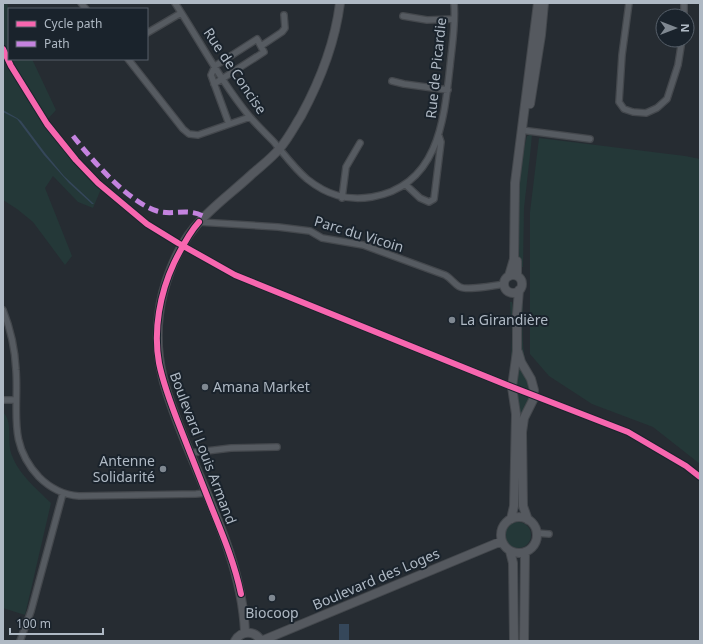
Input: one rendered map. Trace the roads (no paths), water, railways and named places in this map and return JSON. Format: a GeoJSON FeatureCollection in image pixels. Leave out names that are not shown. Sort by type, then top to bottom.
{"type":"FeatureCollection","features":[{"type":"Feature","properties":{"kind":"main road","name":"Boulevard Louis Armand"},"geometry":{"type":"LineString","coordinates":[[245,632],[241,594],[236,571],[167,393],[159,362],[157,336],[161,301],[168,276],[187,239],[199,222],[279,150],[292,131],[308,103],[322,71],[338,19],[340,3]]}},
{"type":"Feature","properties":{"kind":"main road"},"geometry":{"type":"LineString","coordinates":[[524,130],[538,3]]}},
{"type":"Feature","properties":{"kind":"main road"},"geometry":{"type":"LineString","coordinates":[[513,276],[515,183],[541,35],[544,3]]}},
{"type":"Feature","properties":{"kind":"main road"},"geometry":{"type":"LineString","coordinates":[[513,276],[507,278],[505,284],[506,289],[510,292],[517,314]]}},
{"type":"Feature","properties":{"kind":"main road"},"geometry":{"type":"LineString","coordinates":[[513,276],[522,283],[519,290],[517,314],[517,351],[512,387],[516,422],[514,506],[511,519],[502,528],[501,532],[502,541],[506,548],[510,551],[518,553],[525,552],[533,546],[536,533],[535,528],[528,520],[523,506],[522,463],[523,422],[526,412],[533,400],[534,390],[531,379],[521,362],[517,351]]}},
{"type":"Feature","properties":{"kind":"main road"},"geometry":{"type":"LineString","coordinates":[[510,292],[515,293],[519,290]]}},
{"type":"Feature","properties":{"kind":"main road"},"geometry":{"type":"LineString","coordinates":[[511,519],[520,518],[528,520]]}},
{"type":"Feature","properties":{"kind":"main road","name":"Boulevard des Loges"},"geometry":{"type":"LineString","coordinates":[[261,641],[502,541]]}},
{"type":"Feature","properties":{"kind":"main road"},"geometry":{"type":"LineString","coordinates":[[510,551],[513,563],[514,641]]}},
{"type":"Feature","properties":{"kind":"main road"},"geometry":{"type":"LineString","coordinates":[[524,641],[525,552]]}},
{"type":"Feature","properties":{"kind":"main road"},"geometry":{"type":"LineString","coordinates":[[235,641],[238,636],[245,632],[249,632],[256,635],[261,641]]}},
{"type":"Feature","properties":{"kind":"street","name":"Rue de Concise"},"geometry":{"type":"LineString","coordinates":[[175,3],[215,66],[250,117],[279,150]]}},
{"type":"Feature","properties":{"kind":"street"},"geometry":{"type":"LineString","coordinates":[[628,3],[622,55],[619,102],[624,109],[633,112],[646,113],[657,108],[667,100],[678,65],[681,48]]}},
{"type":"Feature","properties":{"kind":"street","name":"Rue de Picardie"},"geometry":{"type":"LineString","coordinates":[[279,150],[308,179],[323,190],[342,198],[359,199],[378,196],[406,185],[422,168],[439,136],[445,113],[448,90],[454,4]]}},
{"type":"Feature","properties":{"kind":"street"},"geometry":{"type":"LineString","coordinates":[[148,32],[181,13]]}},
{"type":"Feature","properties":{"kind":"street"},"geometry":{"type":"LineString","coordinates":[[261,46],[282,32],[285,28],[284,15]]}},
{"type":"Feature","properties":{"kind":"street"},"geometry":{"type":"LineString","coordinates":[[402,16],[427,20],[454,19]]}},
{"type":"Feature","properties":{"kind":"street"},"geometry":{"type":"LineString","coordinates":[[214,84],[264,52],[257,39],[215,66],[211,76],[214,84],[229,124]]}},
{"type":"Feature","properties":{"kind":"street"},"geometry":{"type":"LineString","coordinates":[[129,60],[183,129],[189,134],[198,135],[250,117]]}},
{"type":"Feature","properties":{"kind":"street"},"geometry":{"type":"LineString","coordinates":[[392,81],[448,90]]}},
{"type":"Feature","properties":{"kind":"street"},"geometry":{"type":"LineString","coordinates":[[524,130],[590,139]]}},
{"type":"Feature","properties":{"kind":"street","name":"Rue de Picardie"},"geometry":{"type":"LineString","coordinates":[[406,185],[424,202],[429,202],[434,199],[441,142],[439,136]]}},
{"type":"Feature","properties":{"kind":"street"},"geometry":{"type":"LineString","coordinates":[[342,198],[346,167],[360,143]]}},
{"type":"Feature","properties":{"kind":"street","name":"Parc du Vicoin"},"geometry":{"type":"LineString","coordinates":[[199,222],[271,226],[310,231],[322,238],[363,245],[445,275],[461,288],[465,289],[505,284]]}},
{"type":"Feature","properties":{"kind":"street"},"geometry":{"type":"LineString","coordinates":[[3,310],[11,331],[14,350],[16,370],[17,439],[27,463],[46,484],[63,493],[79,496],[206,493]]}},
{"type":"Feature","properties":{"kind":"street"},"geometry":{"type":"LineString","coordinates":[[3,400],[16,400]]}},
{"type":"Feature","properties":{"kind":"street"},"geometry":{"type":"LineString","coordinates":[[190,453],[231,448],[277,447]]}},
{"type":"Feature","properties":{"kind":"street"},"geometry":{"type":"LineString","coordinates":[[20,641],[31,611],[63,493]]}},
{"type":"Feature","properties":{"kind":"street"},"geometry":{"type":"LineString","coordinates":[[536,533],[549,534]]}},
{"type":"Feature","properties":{"kind":"water"},"geometry":{"type":"Polygon","coordinates":[[[3,110],[21,121],[64,176],[94,204],[92,204],[69,183],[44,155],[17,119],[3,112],[3,110]]]}},
{"type":"Feature","properties":{"kind":"water"},"geometry":{"type":"Polygon","coordinates":[[[339,624],[349,624],[349,641],[339,641],[339,624]]]}},
{"type":"Feature","properties":{"kind":"place","name":"La Girandière"},"geometry":{"type":"Point","coordinates":[452,320]}},
{"type":"Feature","properties":{"kind":"place","name":"Amana Market"},"geometry":{"type":"Point","coordinates":[205,387]}},
{"type":"Feature","properties":{"kind":"place","name":"Antenne Solidarité"},"geometry":{"type":"Point","coordinates":[163,469]}},
{"type":"Feature","properties":{"kind":"place","name":"Biocoop"},"geometry":{"type":"Point","coordinates":[272,598]}}]}
